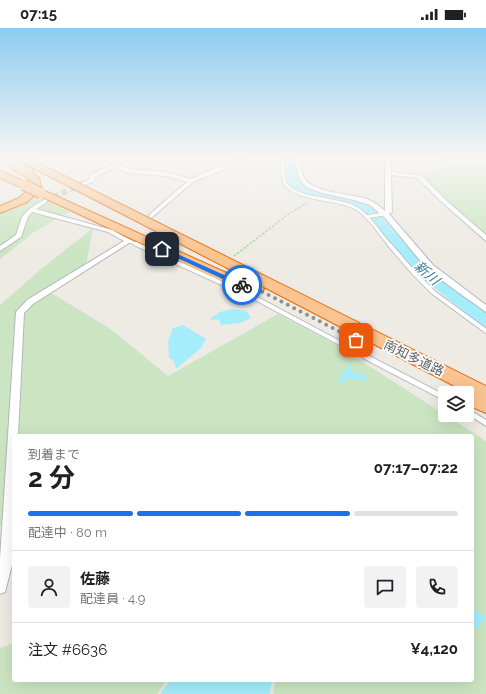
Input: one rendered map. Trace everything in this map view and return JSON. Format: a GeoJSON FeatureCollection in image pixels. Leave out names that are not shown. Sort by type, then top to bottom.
{"type":"FeatureCollection","features":[{"type":"Feature","properties":{"kind":"highway"},"geometry":{"type":"LineString","coordinates":[[30,189],[43,197],[248,288],[257,289]]}},
{"type":"Feature","properties":{"kind":"highway"},"geometry":{"type":"LineString","coordinates":[[0,210],[23,200],[35,189]]}},
{"type":"Feature","properties":{"kind":"highway","name":"南知多道路"},"geometry":{"type":"LineString","coordinates":[[66,189],[445,386]]}},
{"type":"Feature","properties":{"kind":"highway","name":"南知多道路"},"geometry":{"type":"LineString","coordinates":[[82,189],[486,394]]}},
{"type":"Feature","properties":{"kind":"highway"},"geometry":{"type":"LineString","coordinates":[[474,400],[486,406]]}},
{"type":"Feature","properties":{"kind":"street"},"geometry":{"type":"LineString","coordinates":[[151,216],[182,189]]}},
{"type":"Feature","properties":{"kind":"street"},"geometry":{"type":"LineString","coordinates":[[317,189],[358,198],[372,204],[384,214],[429,266],[486,309]]}},
{"type":"Feature","properties":{"kind":"street"},"geometry":{"type":"LineString","coordinates":[[384,214],[389,212],[388,189]]}},
{"type":"Feature","properties":{"kind":"street"},"geometry":{"type":"LineString","coordinates":[[432,189],[486,239]]}},
{"type":"Feature","properties":{"kind":"street"},"geometry":{"type":"LineString","coordinates":[[0,249],[20,236],[25,217],[43,197]]}},
{"type":"Feature","properties":{"kind":"street"},"geometry":{"type":"LineString","coordinates":[[31,210],[110,231],[129,241]]}},
{"type":"Feature","properties":{"kind":"street"},"geometry":{"type":"LineString","coordinates":[[13,434],[20,312],[30,302],[129,241]]}},
{"type":"Feature","properties":{"kind":"street"},"geometry":{"type":"LineString","coordinates":[[0,587],[6,565],[12,457]]}},
{"type":"Feature","properties":{"kind":"lane"},"geometry":{"type":"LineString","coordinates":[[289,189],[314,198],[342,203],[354,207],[366,218],[413,272],[434,293],[486,331]]}},
{"type":"Feature","properties":{"kind":"lane"},"geometry":{"type":"LineString","coordinates":[[366,218],[384,214]]}},
{"type":"Feature","properties":{"kind":"lane"},"geometry":{"type":"LineString","coordinates":[[129,241],[259,300],[438,394]]}},
{"type":"Feature","properties":{"kind":"lane"},"geometry":{"type":"LineString","coordinates":[[474,415],[486,423]]}},
{"type":"Feature","properties":{"kind":"path"},"geometry":{"type":"LineString","coordinates":[[232,257],[290,213],[314,198]]}},
{"type":"Feature","properties":{"kind":"green space"},"geometry":{"type":"Polygon","coordinates":[[[435,189],[486,189],[486,235],[435,189]]]}},
{"type":"Feature","properties":{"kind":"green space"},"geometry":{"type":"Polygon","coordinates":[[[35,195],[70,212],[34,232],[0,259],[0,211],[18,205],[35,195]]]}},
{"type":"Feature","properties":{"kind":"green space"},"geometry":{"type":"Polygon","coordinates":[[[93,228],[86,265],[45,289],[112,330],[168,376],[278,314],[333,343],[438,410],[438,422],[456,422],[486,441],[486,694],[273,694],[275,682],[474,682],[474,434],[12,434],[12,526],[0,526],[0,305],[40,270],[93,228]]]}},
{"type":"Feature","properties":{"kind":"green space"},"geometry":{"type":"Polygon","coordinates":[[[12,644],[12,682],[166,682],[157,694],[0,694],[0,648],[12,644]]]}},
{"type":"Feature","properties":{"kind":"water"},"geometry":{"type":"Polygon","coordinates":[[[232,309],[247,311],[251,318],[240,323],[221,325],[219,320],[209,319],[220,312],[232,309]]]}},
{"type":"Feature","properties":{"kind":"water"},"geometry":{"type":"Polygon","coordinates":[[[183,325],[206,339],[201,348],[176,369],[174,361],[169,358],[168,341],[173,328],[183,325]]]}},
{"type":"Feature","properties":{"kind":"water"},"geometry":{"type":"Polygon","coordinates":[[[350,363],[353,372],[365,375],[368,381],[351,379],[336,384],[350,363]]]}},
{"type":"Feature","properties":{"kind":"water"},"geometry":{"type":"Polygon","coordinates":[[[474,609],[486,617],[478,629],[474,628],[474,609]]]}},
{"type":"Feature","properties":{"kind":"water"},"geometry":{"type":"Polygon","coordinates":[[[169,682],[272,682],[270,694],[160,694],[169,682]]]}},
{"type":"Feature","properties":{"kind":"waterway","name":"新川"},"geometry":{"type":"LineString","coordinates":[[303,189],[316,194],[342,198],[358,204],[371,213]]}},
{"type":"Feature","properties":{"kind":"waterway","name":"新川"},"geometry":{"type":"LineString","coordinates":[[375,218],[417,266],[486,321]]}},
{"type":"Feature","properties":{"kind":"tunnel"},"geometry":{"type":"LineString","coordinates":[[45,201],[71,189]]}},
{"type":"Feature","properties":{"kind":"way so far"},"geometry":{"type":"LineString","coordinates":[[242,285],[248,288],[257,289],[356,340]]}},
{"type":"Feature","properties":{"kind":"route"},"geometry":{"type":"LineString","coordinates":[[162,249],[242,285]]}}]}
